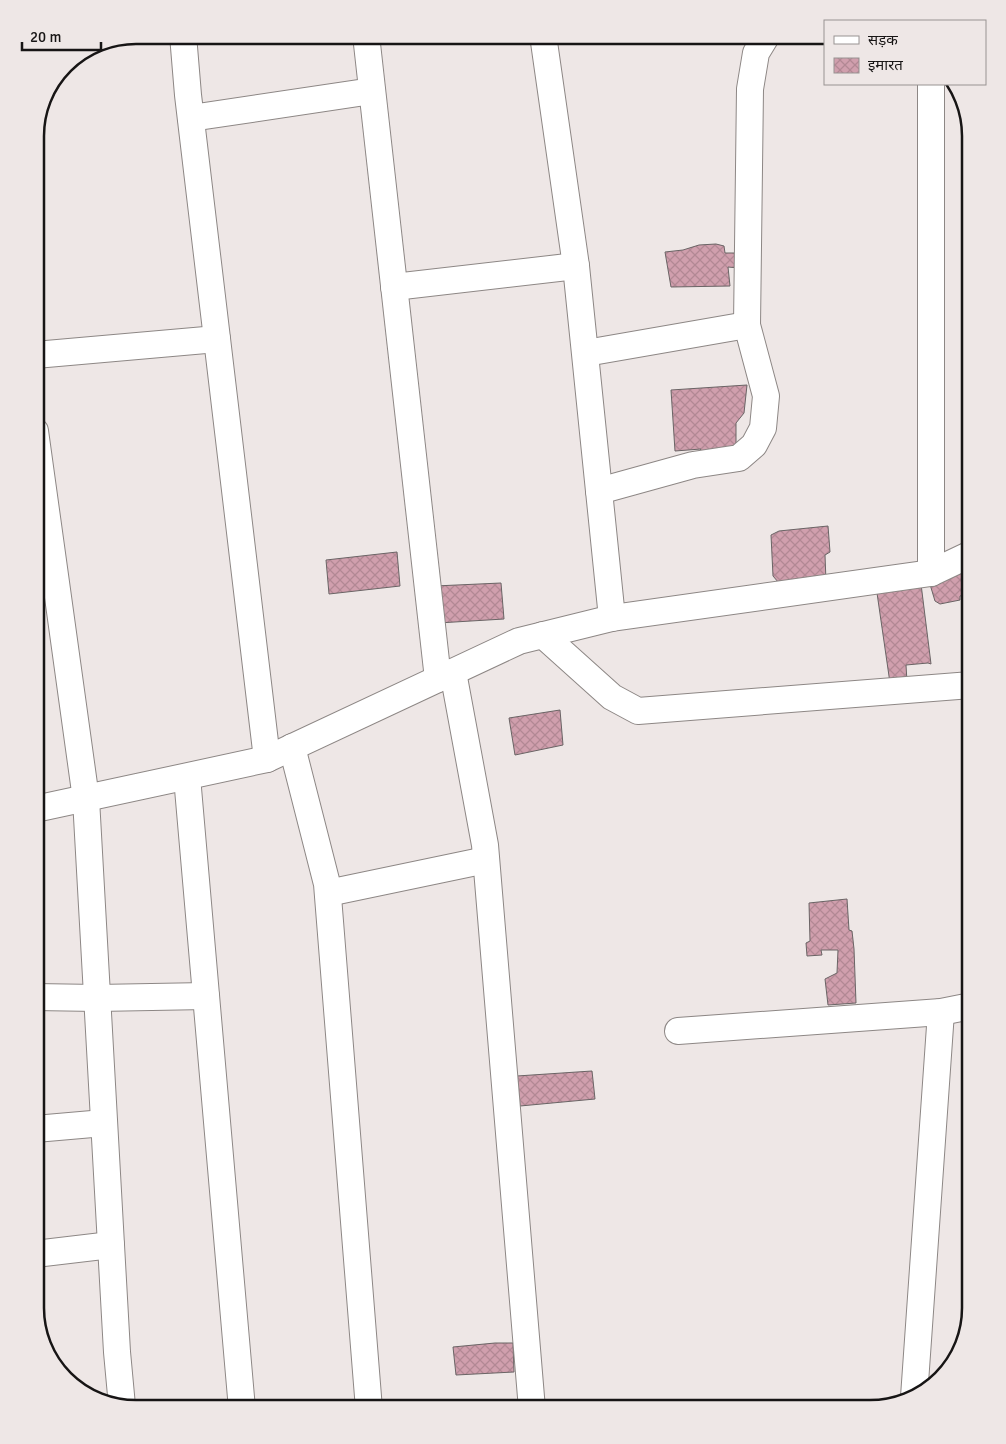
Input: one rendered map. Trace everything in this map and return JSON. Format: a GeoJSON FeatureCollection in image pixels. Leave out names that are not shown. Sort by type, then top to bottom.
{"type":"FeatureCollection","features":[{"type":"Feature","properties":{"kind":"street"},"geometry":{"type":"LineString","coordinates":[[184,44],[267,760]]}},
{"type":"Feature","properties":{"kind":"street"},"geometry":{"type":"LineString","coordinates":[[367,44],[394,287],[446,676],[485,845],[531,1400]]}},
{"type":"Feature","properties":{"kind":"street"},"geometry":{"type":"LineString","coordinates":[[544,44],[576,266],[612,618]]}},
{"type":"Feature","properties":{"kind":"street"},"geometry":{"type":"LineString","coordinates":[[599,492],[693,464],[739,458],[754,445],[763,428],[766,396],[747,325],[750,90],[756,53],[762,44]]}},
{"type":"Feature","properties":{"kind":"street"},"geometry":{"type":"LineString","coordinates":[[931,85],[931,573]]}},
{"type":"Feature","properties":{"kind":"street"},"geometry":{"type":"LineString","coordinates":[[191,118],[372,91]]}},
{"type":"Feature","properties":{"kind":"street"},"geometry":{"type":"LineString","coordinates":[[394,287],[576,266]]}},
{"type":"Feature","properties":{"kind":"street"},"geometry":{"type":"LineString","coordinates":[[586,353],[747,325]]}},
{"type":"Feature","properties":{"kind":"street"},"geometry":{"type":"LineString","coordinates":[[44,354],[217,340]]}},
{"type":"Feature","properties":{"kind":"street"},"geometry":{"type":"LineString","coordinates":[[44,496],[86,798],[121,1399]]}},
{"type":"Feature","properties":{"kind":"street"},"geometry":{"type":"LineString","coordinates":[[44,808],[267,760],[519,641],[612,618],[931,573],[962,558]]}},
{"type":"Feature","properties":{"kind":"street"},"geometry":{"type":"LineString","coordinates":[[543,635],[612,697],[638,711],[962,686]]}},
{"type":"Feature","properties":{"kind":"street"},"geometry":{"type":"LineString","coordinates":[[292,748],[328,893],[368,1400]]}},
{"type":"Feature","properties":{"kind":"street"},"geometry":{"type":"LineString","coordinates":[[187,777],[241,1400]]}},
{"type":"Feature","properties":{"kind":"street"},"geometry":{"type":"LineString","coordinates":[[328,893],[486,860]]}},
{"type":"Feature","properties":{"kind":"street"},"geometry":{"type":"LineString","coordinates":[[44,997],[206,996]]}},
{"type":"Feature","properties":{"kind":"street"},"geometry":{"type":"LineString","coordinates":[[678,1031],[940,1012],[962,1008]]}},
{"type":"Feature","properties":{"kind":"street"},"geometry":{"type":"LineString","coordinates":[[915,1389],[940,1012]]}},
{"type":"Feature","properties":{"kind":"street"},"geometry":{"type":"LineString","coordinates":[[44,1128],[104,1123]]}},
{"type":"Feature","properties":{"kind":"street"},"geometry":{"type":"LineString","coordinates":[[44,1253],[111,1245]]}},
{"type":"Feature","properties":{"kind":"building"},"geometry":{"type":"Polygon","coordinates":[[[716,244],[724,246],[725,253],[739,253],[739,268],[728,267],[730,286],[671,287],[665,252],[683,250],[699,245],[716,244]]]}},
{"type":"Feature","properties":{"kind":"building"},"geometry":{"type":"Polygon","coordinates":[[[747,385],[744,413],[736,423],[736,450],[696,455],[701,449],[675,451],[671,390],[747,385]]]}},
{"type":"Feature","properties":{"kind":"building"},"geometry":{"type":"Polygon","coordinates":[[[828,526],[830,552],[825,555],[826,582],[784,589],[773,576],[771,535],[779,531],[828,526]]]}},
{"type":"Feature","properties":{"kind":"building"},"geometry":{"type":"Polygon","coordinates":[[[397,552],[400,586],[329,594],[326,560],[397,552]]]}},
{"type":"Feature","properties":{"kind":"building"},"geometry":{"type":"Polygon","coordinates":[[[962,573],[962,595],[960,596],[960,600],[940,604],[935,601],[929,581],[962,573]]]}},
{"type":"Feature","properties":{"kind":"building"},"geometry":{"type":"Polygon","coordinates":[[[501,583],[504,619],[438,623],[435,586],[501,583]]]}},
{"type":"Feature","properties":{"kind":"building"},"geometry":{"type":"Polygon","coordinates":[[[921,584],[931,664],[906,665],[907,682],[890,683],[877,593],[921,584]]]}},
{"type":"Feature","properties":{"kind":"building"},"geometry":{"type":"Polygon","coordinates":[[[560,710],[563,745],[515,755],[509,718],[560,710]]]}},
{"type":"Feature","properties":{"kind":"building"},"geometry":{"type":"Polygon","coordinates":[[[847,899],[849,930],[852,931],[854,949],[856,1003],[828,1005],[825,979],[837,973],[838,950],[821,950],[822,955],[807,956],[806,943],[810,941],[809,903],[847,899]]]}},
{"type":"Feature","properties":{"kind":"building"},"geometry":{"type":"Polygon","coordinates":[[[592,1071],[595,1099],[520,1106],[517,1076],[592,1071]]]}},
{"type":"Feature","properties":{"kind":"building"},"geometry":{"type":"Polygon","coordinates":[[[513,1343],[514,1372],[456,1375],[453,1347],[513,1343]]]}}]}
